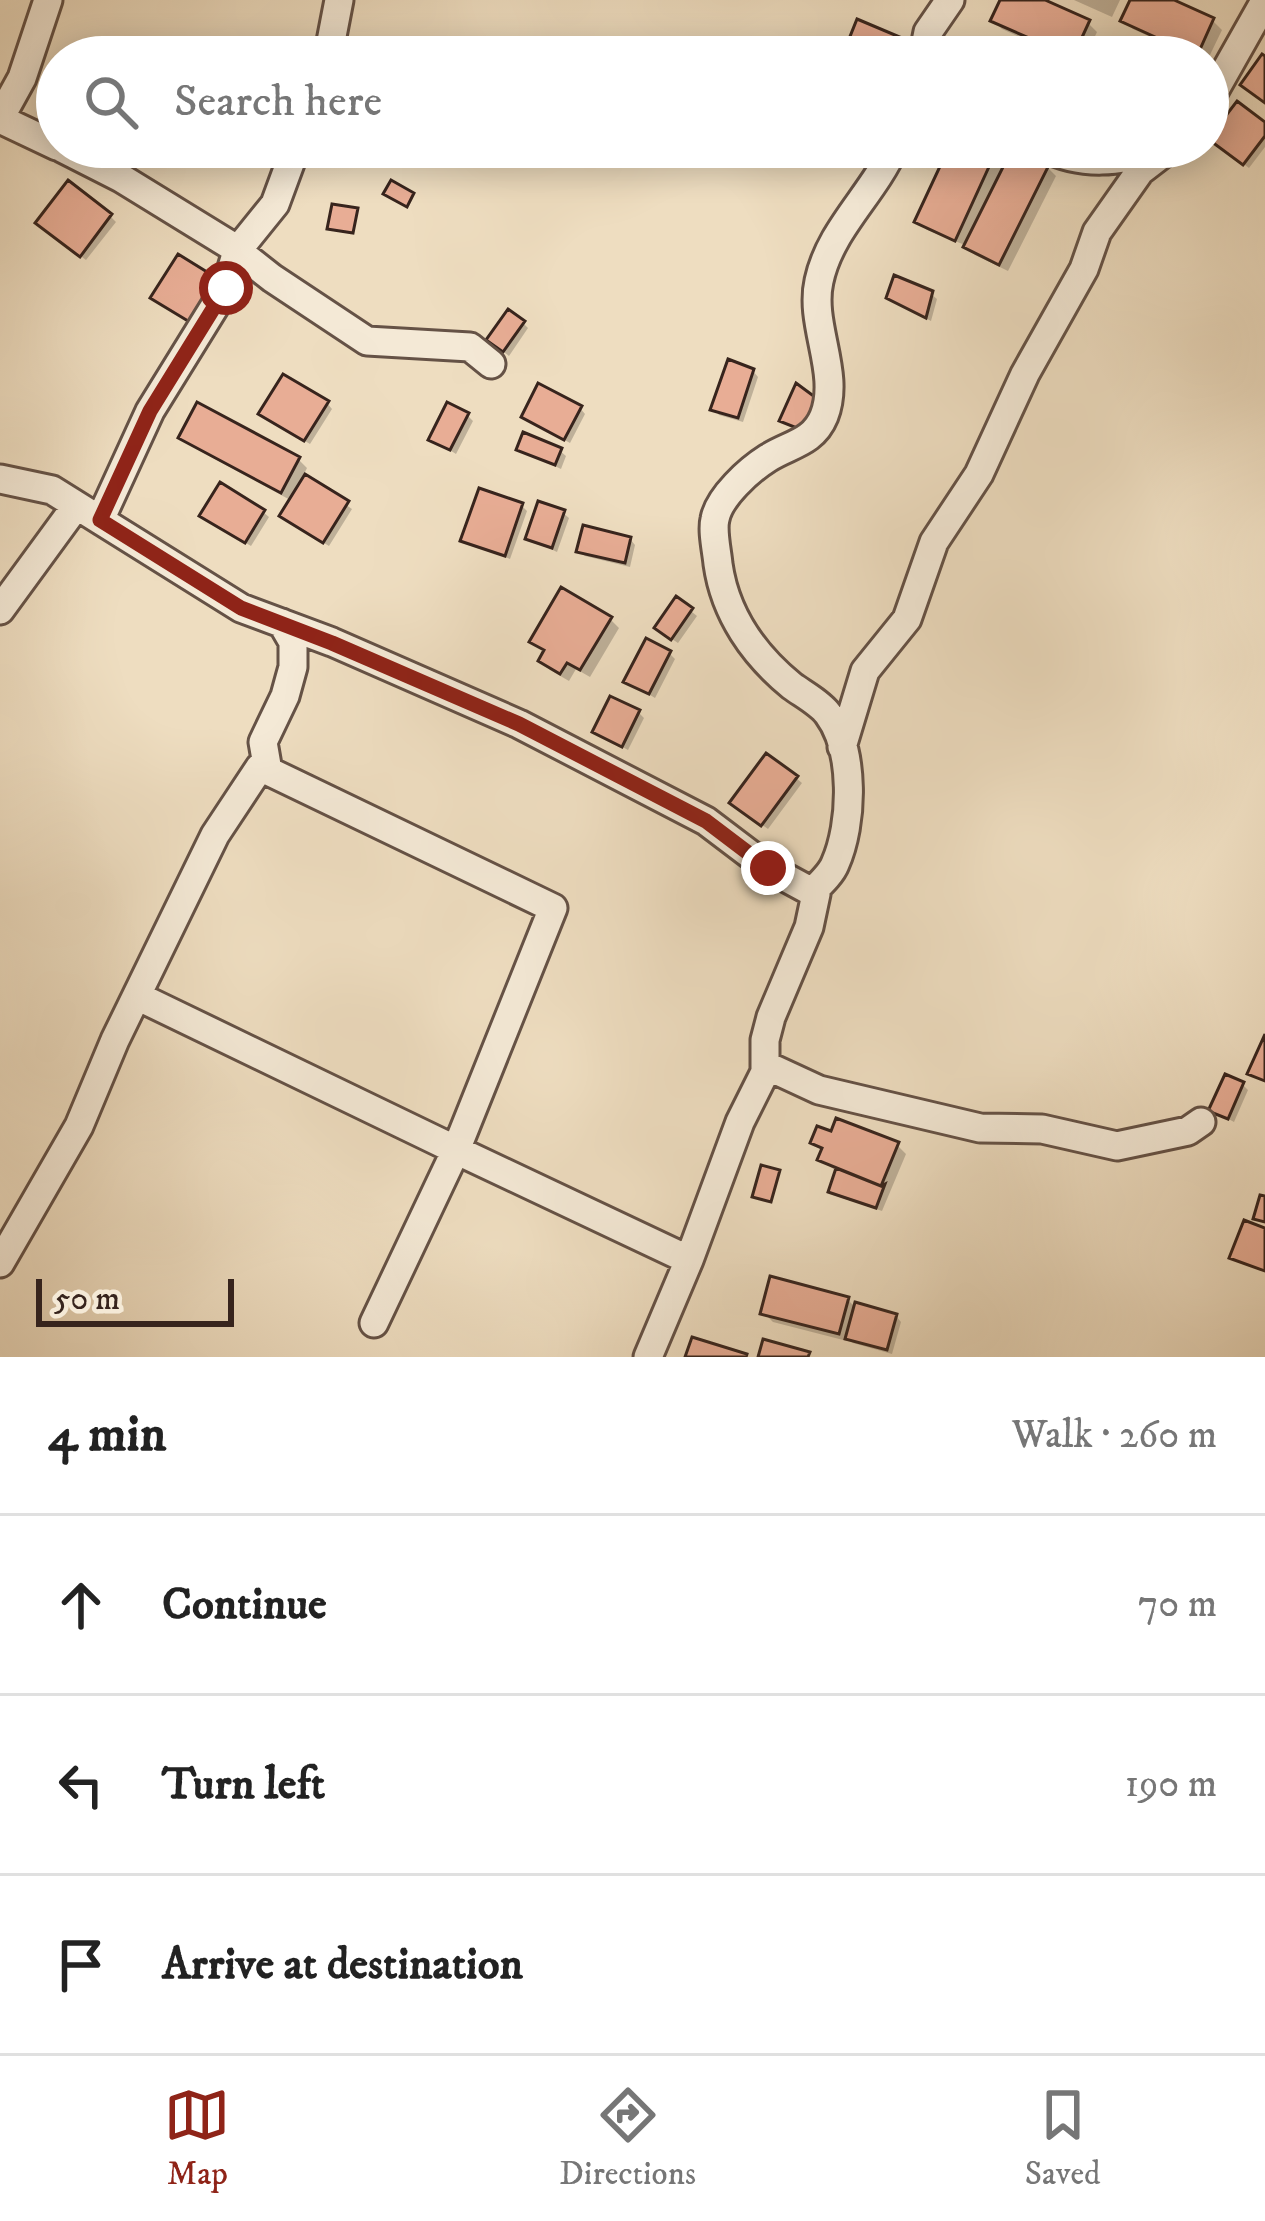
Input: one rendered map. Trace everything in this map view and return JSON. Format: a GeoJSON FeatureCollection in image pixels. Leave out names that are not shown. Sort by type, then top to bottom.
{"type":"FeatureCollection","features":[{"type":"Feature","properties":{"kind":"street"},"geometry":{"type":"LineString","coordinates":[[36,36],[48,0]]}},
{"type":"Feature","properties":{"kind":"street"},"geometry":{"type":"LineString","coordinates":[[332,36],[339,0]]}},
{"type":"Feature","properties":{"kind":"street"},"geometry":{"type":"LineString","coordinates":[[927,36],[950,0]]}},
{"type":"Feature","properties":{"kind":"street"},"geometry":{"type":"LineString","coordinates":[[1229,65],[1265,1]]}},
{"type":"Feature","properties":{"kind":"street"},"geometry":{"type":"LineString","coordinates":[[36,37],[0,118],[36,135]]}},
{"type":"Feature","properties":{"kind":"street"},"geometry":{"type":"LineString","coordinates":[[101,168],[237,250],[367,341],[470,347],[491,364]]}},
{"type":"Feature","properties":{"kind":"street"},"geometry":{"type":"LineString","coordinates":[[0,610],[88,513],[226,288],[237,250],[275,204],[288,168]]}},
{"type":"Feature","properties":{"kind":"street"},"geometry":{"type":"LineString","coordinates":[[812,892],[835,867],[844,831],[848,788],[842,746],[828,712],[768,666],[747,639],[731,609],[719,569],[715,518],[732,490],[768,458],[807,441],[824,416],[829,388],[817,319],[818,284],[829,250],[884,168]]}},
{"type":"Feature","properties":{"kind":"street"},"geometry":{"type":"LineString","coordinates":[[842,746],[865,671],[907,620],[934,542],[979,473],[1024,374],[1084,269],[1096,232],[1144,168]]}},
{"type":"Feature","properties":{"kind":"street"},"geometry":{"type":"LineString","coordinates":[[0,478],[52,490],[241,608],[519,724],[706,821],[768,868],[816,894],[809,927],[771,1017],[765,1065],[648,1357]]}},
{"type":"Feature","properties":{"kind":"street"},"geometry":{"type":"LineString","coordinates":[[268,771],[263,742],[285,696],[292,667],[292,642],[282,623]]}},
{"type":"Feature","properties":{"kind":"street"},"geometry":{"type":"LineString","coordinates":[[0,1263],[79,1126],[215,835],[260,767],[553,908],[456,1150],[374,1323]]}},
{"type":"Feature","properties":{"kind":"street"},"geometry":{"type":"LineString","coordinates":[[137,996],[689,1260]]}},
{"type":"Feature","properties":{"kind":"street"},"geometry":{"type":"LineString","coordinates":[[765,1065],[819,1090],[980,1128],[1042,1129],[1117,1146],[1188,1131],[1201,1122]]}},
{"type":"Feature","properties":{"kind":"building"},"geometry":{"type":"Polygon","coordinates":[[[1000,0],[1045,0],[1090,20],[1083,36],[1025,36],[990,21],[1000,0]]]}},
{"type":"Feature","properties":{"kind":"building"},"geometry":{"type":"Polygon","coordinates":[[[1130,0],[1174,0],[1214,18],[1206,36],[1153,36],[1120,21],[1130,0]]]}},
{"type":"Feature","properties":{"kind":"building"},"geometry":{"type":"Polygon","coordinates":[[[857,19],[897,36],[850,36],[857,19]]]}},
{"type":"Feature","properties":{"kind":"building"},"geometry":{"type":"Polygon","coordinates":[[[1265,56],[1265,103],[1240,85],[1265,56]]]}},
{"type":"Feature","properties":{"kind":"building"},"geometry":{"type":"Polygon","coordinates":[[[1237,101],[1265,122],[1265,136],[1243,165],[1229,155],[1229,111],[1237,101]]]}},
{"type":"Feature","properties":{"kind":"building"},"geometry":{"type":"Polygon","coordinates":[[[939,168],[988,168],[955,241],[914,222],[939,168]]]}},
{"type":"Feature","properties":{"kind":"building"},"geometry":{"type":"Polygon","coordinates":[[[1002,168],[1048,168],[999,265],[963,247],[1002,168]]]}},
{"type":"Feature","properties":{"kind":"building"},"geometry":{"type":"Polygon","coordinates":[[[68,180],[112,214],[80,257],[35,223],[68,180]]]}},
{"type":"Feature","properties":{"kind":"building"},"geometry":{"type":"Polygon","coordinates":[[[391,180],[414,193],[407,207],[383,194],[391,180]]]}},
{"type":"Feature","properties":{"kind":"building"},"geometry":{"type":"Polygon","coordinates":[[[332,204],[358,208],[353,233],[327,229],[332,204]]]}},
{"type":"Feature","properties":{"kind":"building"},"geometry":{"type":"Polygon","coordinates":[[[178,254],[220,280],[193,324],[150,298],[178,254]]]}},
{"type":"Feature","properties":{"kind":"building"},"geometry":{"type":"Polygon","coordinates":[[[894,275],[933,291],[926,318],[886,298],[894,275]]]}},
{"type":"Feature","properties":{"kind":"building"},"geometry":{"type":"Polygon","coordinates":[[[508,309],[525,321],[503,352],[486,340],[508,309]]]}},
{"type":"Feature","properties":{"kind":"building"},"geometry":{"type":"Polygon","coordinates":[[[728,359],[754,369],[738,418],[710,410],[728,359]]]}},
{"type":"Feature","properties":{"kind":"building"},"geometry":{"type":"Polygon","coordinates":[[[283,374],[329,401],[304,441],[258,414],[283,374]]]}},
{"type":"Feature","properties":{"kind":"building"},"geometry":{"type":"Polygon","coordinates":[[[538,383],[582,406],[564,440],[521,417],[538,383]]]}},
{"type":"Feature","properties":{"kind":"building"},"geometry":{"type":"Polygon","coordinates":[[[796,383],[819,400],[807,432],[779,421],[796,383]]]}},
{"type":"Feature","properties":{"kind":"building"},"geometry":{"type":"Polygon","coordinates":[[[197,402],[300,457],[281,493],[178,438],[197,402]]]}},
{"type":"Feature","properties":{"kind":"building"},"geometry":{"type":"Polygon","coordinates":[[[447,402],[469,413],[450,450],[428,440],[447,402]]]}},
{"type":"Feature","properties":{"kind":"building"},"geometry":{"type":"Polygon","coordinates":[[[523,432],[562,448],[555,465],[516,450],[523,432]]]}},
{"type":"Feature","properties":{"kind":"building"},"geometry":{"type":"Polygon","coordinates":[[[305,474],[349,501],[323,543],[279,516],[305,474]]]}},
{"type":"Feature","properties":{"kind":"building"},"geometry":{"type":"Polygon","coordinates":[[[220,482],[265,510],[245,543],[199,516],[220,482]]]}},
{"type":"Feature","properties":{"kind":"building"},"geometry":{"type":"Polygon","coordinates":[[[479,488],[523,503],[505,556],[460,541],[479,488]]]}},
{"type":"Feature","properties":{"kind":"building"},"geometry":{"type":"Polygon","coordinates":[[[538,501],[565,510],[552,548],[525,539],[538,501]]]}},
{"type":"Feature","properties":{"kind":"building"},"geometry":{"type":"Polygon","coordinates":[[[583,525],[631,537],[625,563],[576,552],[583,525]]]}},
{"type":"Feature","properties":{"kind":"building"},"geometry":{"type":"Polygon","coordinates":[[[561,587],[612,617],[580,670],[567,663],[560,674],[538,661],[544,650],[529,642],[561,587]]]}},
{"type":"Feature","properties":{"kind":"building"},"geometry":{"type":"Polygon","coordinates":[[[676,596],[693,608],[671,640],[654,628],[676,596]]]}},
{"type":"Feature","properties":{"kind":"building"},"geometry":{"type":"Polygon","coordinates":[[[646,638],[671,651],[649,694],[623,682],[646,638]]]}},
{"type":"Feature","properties":{"kind":"building"},"geometry":{"type":"Polygon","coordinates":[[[610,696],[640,710],[622,747],[592,732],[610,696]]]}},
{"type":"Feature","properties":{"kind":"building"},"geometry":{"type":"Polygon","coordinates":[[[766,753],[798,776],[761,826],[729,803],[766,753]]]}},
{"type":"Feature","properties":{"kind":"building"},"geometry":{"type":"Polygon","coordinates":[[[1265,1034],[1265,1081],[1247,1074],[1265,1034]]]}},
{"type":"Feature","properties":{"kind":"building"},"geometry":{"type":"Polygon","coordinates":[[[1225,1074],[1244,1082],[1228,1119],[1208,1111],[1225,1074]]]}},
{"type":"Feature","properties":{"kind":"building"},"geometry":{"type":"Polygon","coordinates":[[[836,1118],[899,1142],[881,1186],[817,1160],[822,1148],[810,1143],[817,1126],[831,1131],[836,1118]]]}},
{"type":"Feature","properties":{"kind":"building"},"geometry":{"type":"Polygon","coordinates":[[[761,1165],[780,1170],[771,1202],[752,1197],[761,1165]]]}},
{"type":"Feature","properties":{"kind":"building"},"geometry":{"type":"Polygon","coordinates":[[[836,1168],[885,1184],[876,1208],[828,1192],[836,1168]]]}},
{"type":"Feature","properties":{"kind":"building"},"geometry":{"type":"Polygon","coordinates":[[[1260,1195],[1265,1196],[1265,1222],[1253,1219],[1260,1195]]]}},
{"type":"Feature","properties":{"kind":"building"},"geometry":{"type":"Polygon","coordinates":[[[1244,1220],[1265,1228],[1265,1271],[1229,1258],[1244,1220]]]}},
{"type":"Feature","properties":{"kind":"building"},"geometry":{"type":"Polygon","coordinates":[[[770,1276],[849,1297],[839,1334],[760,1314],[770,1276]]]}},
{"type":"Feature","properties":{"kind":"building"},"geometry":{"type":"Polygon","coordinates":[[[855,1302],[897,1314],[887,1350],[845,1339],[855,1302]]]}},
{"type":"Feature","properties":{"kind":"building"},"geometry":{"type":"Polygon","coordinates":[[[692,1337],[747,1354],[746,1357],[685,1357],[692,1337]]]}},
{"type":"Feature","properties":{"kind":"building"},"geometry":{"type":"Polygon","coordinates":[[[763,1339],[810,1352],[808,1357],[758,1357],[763,1339]]]}},
{"type":"Feature","properties":{"kind":"route"},"geometry":{"type":"LineString","coordinates":[[226,288],[150,411],[100,520],[241,608],[519,724],[706,821],[768,868]]}}]}
